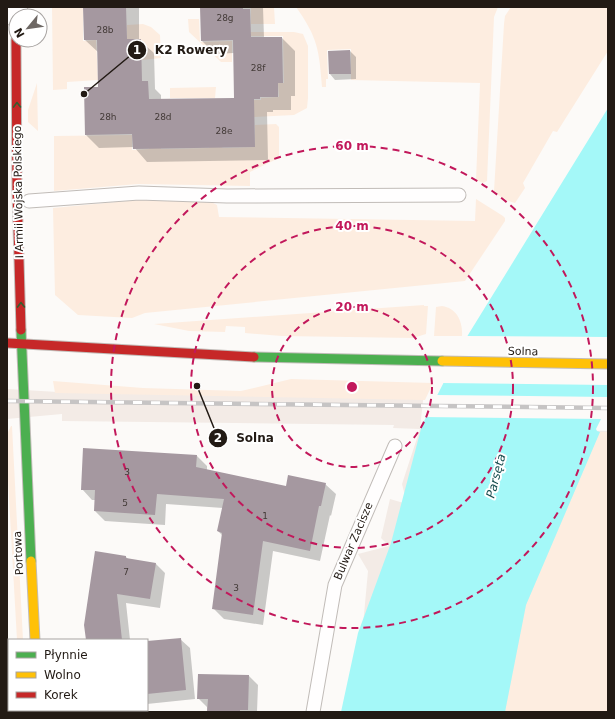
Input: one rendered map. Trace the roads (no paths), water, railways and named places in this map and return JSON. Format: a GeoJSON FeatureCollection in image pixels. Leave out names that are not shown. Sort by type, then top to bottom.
{"type":"FeatureCollection","features":[{"type":"Feature","properties":{"kind":"street","name":"I Armii Wojska Polskiego"},"geometry":{"type":"LineString","coordinates":[[13,49],[22,344]]}},
{"type":"Feature","properties":{"kind":"street","name":"Solna"},"geometry":{"type":"LineString","coordinates":[[7,343],[281,359],[608,364]]}},
{"type":"Feature","properties":{"kind":"street","name":"Portowa"},"geometry":{"type":"LineString","coordinates":[[22,344],[23,407],[35,639]]}},
{"type":"Feature","properties":{"kind":"lane"},"geometry":{"type":"LineString","coordinates":[[29,201],[139,193],[227,196],[459,196]]}},
{"type":"Feature","properties":{"kind":"lane","name":"Bulwar Zacisze"},"geometry":{"type":"LineString","coordinates":[[313,712],[335,585],[395,446]]}},
{"type":"Feature","properties":{"kind":"water","name":"Parsęta"},"geometry":{"type":"Polygon","coordinates":[[[608,108],[608,405],[596,429],[600,432],[526,605],[505,712],[341,712],[358,633],[391,543],[422,425],[468,335],[608,108]]]}},
{"type":"Feature","properties":{"kind":"railway"},"geometry":{"type":"LineString","coordinates":[[7,401],[608,408]]}},
{"type":"Feature","properties":{"kind":"place","name":"K2 Rowery"},"geometry":{"type":"Point","coordinates":[84,94]}},
{"type":"Feature","properties":{"kind":"place","name":"Solna"},"geometry":{"type":"Point","coordinates":[197,386]}}]}
